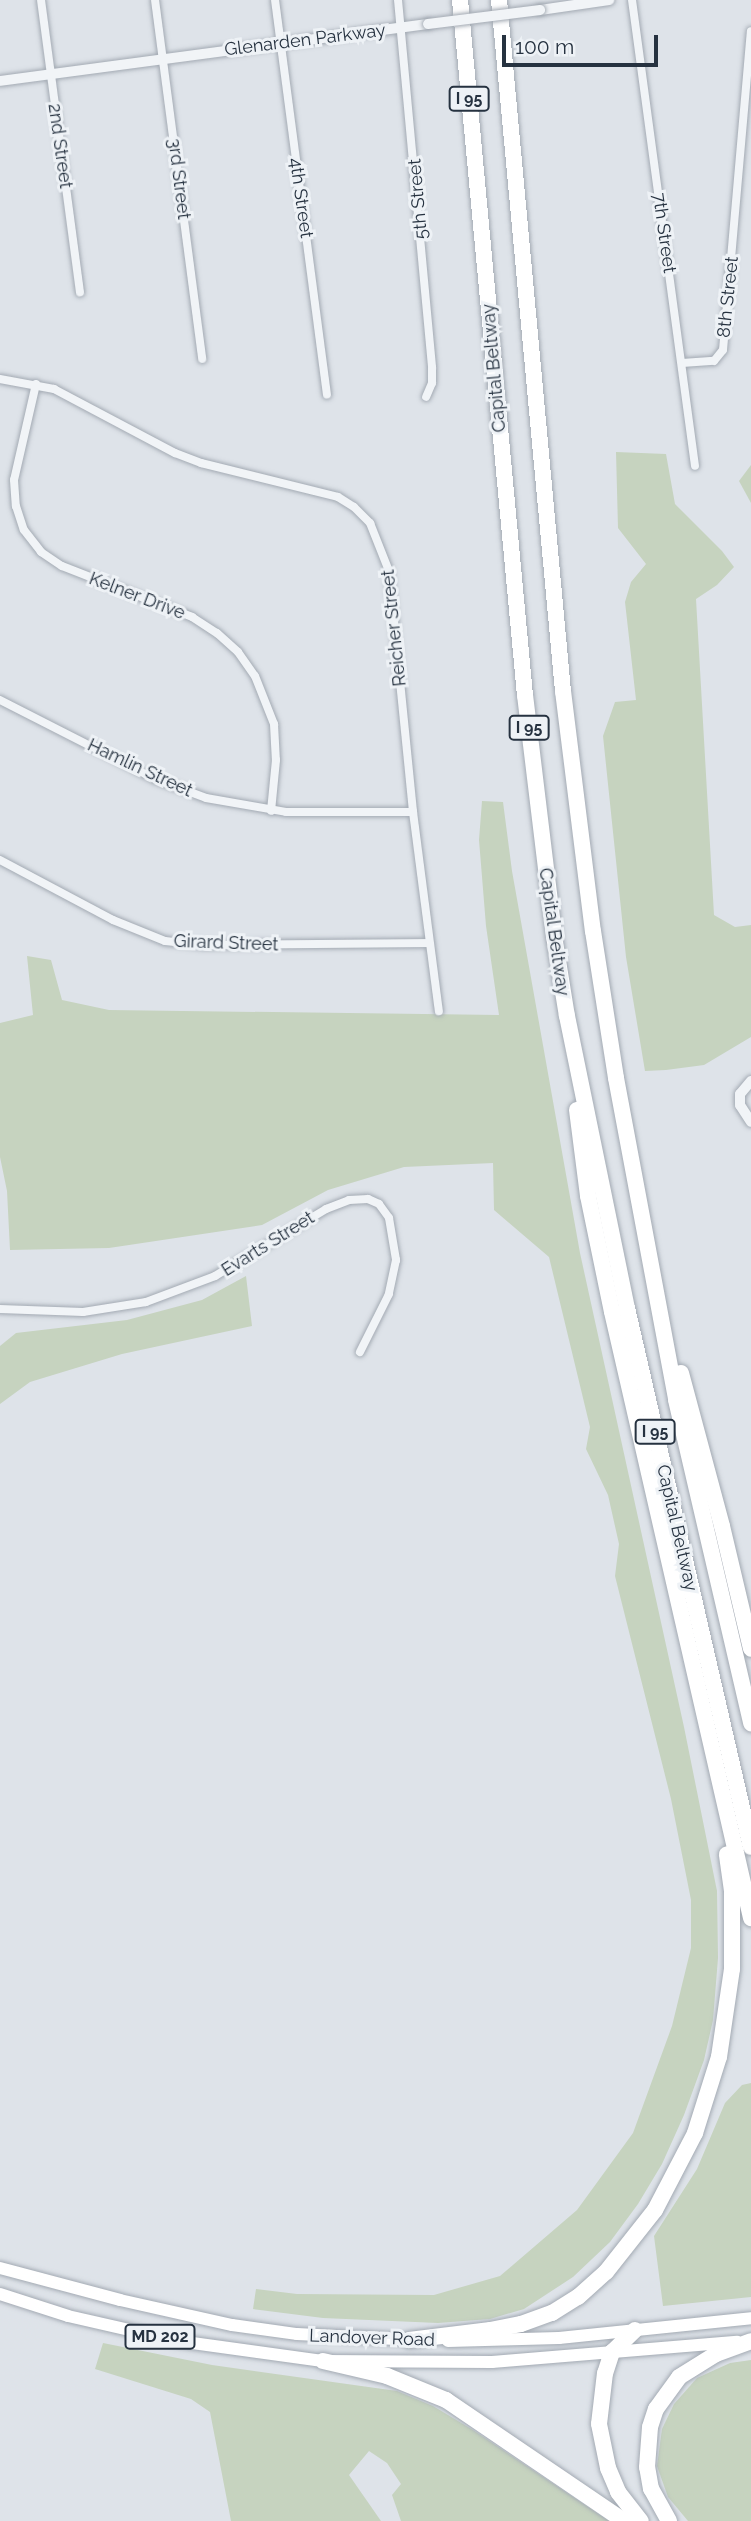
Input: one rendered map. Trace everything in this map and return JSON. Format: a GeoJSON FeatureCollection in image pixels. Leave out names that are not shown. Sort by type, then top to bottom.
{"type":"FeatureCollection","features":[{"type":"Feature","properties":{"kind":"highway","name":"Capital Beltway"},"geometry":{"type":"LineString","coordinates":[[460,0],[525,695],[541,841],[567,1016],[641,1370],[751,1847]]}},
{"type":"Feature","properties":{"kind":"highway","name":"Capital Beltway"},"geometry":{"type":"LineString","coordinates":[[499,0],[577,821],[616,1078],[676,1400],[751,1723]]}},
{"type":"Feature","properties":{"kind":"highway"},"geometry":{"type":"LineString","coordinates":[[567,1016],[588,1196],[612,1312],[751,1918]]}},
{"type":"Feature","properties":{"kind":"highway"},"geometry":{"type":"LineString","coordinates":[[656,1283],[722,1526],[751,1648]]}},
{"type":"Feature","properties":{"kind":"highway"},"geometry":{"type":"LineString","coordinates":[[409,2340],[521,2324],[569,2302],[606,2272],[629,2245],[674,2177],[710,2093],[732,1969],[732,1891],[719,1779]]}},
{"type":"Feature","properties":{"kind":"highway"},"geometry":{"type":"LineString","coordinates":[[635,2330],[612,2352],[601,2400],[602,2446],[618,2492],[641,2521]]}},
{"type":"Feature","properties":{"kind":"highway"},"geometry":{"type":"LineString","coordinates":[[669,2521],[651,2489],[647,2467],[650,2427],[656,2409],[679,2377],[696,2365],[751,2341]]}},
{"type":"Feature","properties":{"kind":"highway"},"geometry":{"type":"LineString","coordinates":[[323,2361],[387,2376],[446,2400],[624,2521]]}},
{"type":"Feature","properties":{"kind":"main road","name":"Landover Road"},"geometry":{"type":"LineString","coordinates":[[0,2268],[120,2300],[232,2325],[297,2334],[493,2342],[751,2318]]}},
{"type":"Feature","properties":{"kind":"main road","name":"Landover Road"},"geometry":{"type":"LineString","coordinates":[[0,2294],[68,2316],[178,2341],[323,2361],[492,2362],[751,2341]]}},
{"type":"Feature","properties":{"kind":"street","name":"2nd Street"},"geometry":{"type":"LineString","coordinates":[[41,0],[80,292]]}},
{"type":"Feature","properties":{"kind":"street","name":"3rd Street"},"geometry":{"type":"LineString","coordinates":[[155,0],[202,359]]}},
{"type":"Feature","properties":{"kind":"street","name":"4th Street"},"geometry":{"type":"LineString","coordinates":[[275,0],[327,396]]}},
{"type":"Feature","properties":{"kind":"street","name":"5th Street"},"geometry":{"type":"LineString","coordinates":[[398,0],[432,368],[432,383],[426,397]]}},
{"type":"Feature","properties":{"kind":"street","name":"Glenarden Parkway"},"geometry":{"type":"LineString","coordinates":[[0,81],[609,0]]}},
{"type":"Feature","properties":{"kind":"street","name":"7th Street"},"geometry":{"type":"LineString","coordinates":[[632,0],[695,466]]}},
{"type":"Feature","properties":{"kind":"street","name":"8th Street"},"geometry":{"type":"LineString","coordinates":[[682,363],[714,361],[723,350],[751,31]]}},
{"type":"Feature","properties":{"kind":"street","name":"Reicher Street"},"geometry":{"type":"LineString","coordinates":[[0,379],[36,384],[72,398],[174,453],[228,471],[326,493],[346,501],[365,516],[376,534],[389,571],[413,811],[439,1011]]}},
{"type":"Feature","properties":{"kind":"street","name":"Kelner Drive"},"geometry":{"type":"LineString","coordinates":[[36,384],[14,480],[16,506],[24,530],[41,552],[62,566],[192,617],[217,633],[238,652],[256,676],[274,724],[276,760],[271,811]]}},
{"type":"Feature","properties":{"kind":"street","name":"Hamlin Street"},"geometry":{"type":"LineString","coordinates":[[0,700],[169,786],[206,798],[271,811],[321,814],[413,811]]}},
{"type":"Feature","properties":{"kind":"street","name":"Girard Street"},"geometry":{"type":"LineString","coordinates":[[0,860],[113,920],[165,941],[204,945],[429,943]]}},
{"type":"Feature","properties":{"kind":"street"},"geometry":{"type":"LineString","coordinates":[[751,1081],[740,1094],[740,1105],[751,1122]]}},
{"type":"Feature","properties":{"kind":"street","name":"Evarts Street"},"geometry":{"type":"LineString","coordinates":[[0,1309],[83,1312],[146,1302],[215,1276],[326,1209],[349,1200],[368,1199],[379,1204],[389,1218],[396,1260],[389,1294],[360,1352]]}},
{"type":"Feature","properties":{"kind":"green space"},"geometry":{"type":"Polygon","coordinates":[[[616,452],[666,454],[675,504],[722,551],[734,567],[717,585],[696,599],[714,915],[735,927],[751,925],[751,1037],[704,1065],[666,1070],[645,1071],[626,957],[603,736],[615,702],[636,700],[625,602],[631,582],[646,564],[618,528],[616,452]]]}},
{"type":"Feature","properties":{"kind":"green space"},"geometry":{"type":"Polygon","coordinates":[[[751,465],[751,503],[739,481],[751,465]]]}},
{"type":"Feature","properties":{"kind":"green space"},"geometry":{"type":"Polygon","coordinates":[[[482,801],[503,802],[512,871],[580,1253],[684,1727],[717,1891],[718,1958],[713,2020],[704,2060],[662,2164],[638,2204],[610,2242],[573,2277],[524,2309],[490,2319],[438,2323],[323,2318],[253,2309],[256,2289],[297,2294],[434,2295],[500,2276],[577,2210],[633,2133],[672,2026],[691,1948],[691,1900],[671,1799],[615,1576],[619,1544],[608,1495],[586,1449],[590,1427],[549,1257],[494,1210],[493,1163],[404,1167],[328,1190],[262,1225],[109,1248],[10,1250],[7,1191],[0,1157],[0,1023],[33,1015],[27,956],[51,960],[62,1000],[109,1010],[499,1015],[486,926],[479,840],[482,801]]]}},
{"type":"Feature","properties":{"kind":"green space"},"geometry":{"type":"Polygon","coordinates":[[[246,1276],[252,1326],[122,1354],[30,1382],[0,1404],[0,1346],[16,1333],[127,1320],[202,1300],[246,1276]]]}},
{"type":"Feature","properties":{"kind":"green space"},"geometry":{"type":"Polygon","coordinates":[[[751,2083],[751,2297],[663,2306],[654,2236],[697,2169],[725,2103],[742,2085],[751,2083]]]}},
{"type":"Feature","properties":{"kind":"green space"},"geometry":{"type":"Polygon","coordinates":[[[103,2343],[212,2365],[397,2391],[433,2406],[473,2430],[609,2521],[401,2521],[392,2495],[401,2484],[387,2463],[369,2451],[349,2475],[381,2521],[231,2521],[210,2412],[191,2399],[95,2369],[103,2343]]]}},
{"type":"Feature","properties":{"kind":"green space"},"geometry":{"type":"Polygon","coordinates":[[[751,2360],[751,2521],[688,2521],[668,2497],[657,2466],[662,2429],[674,2404],[697,2378],[730,2363],[751,2360]]]}}]}
